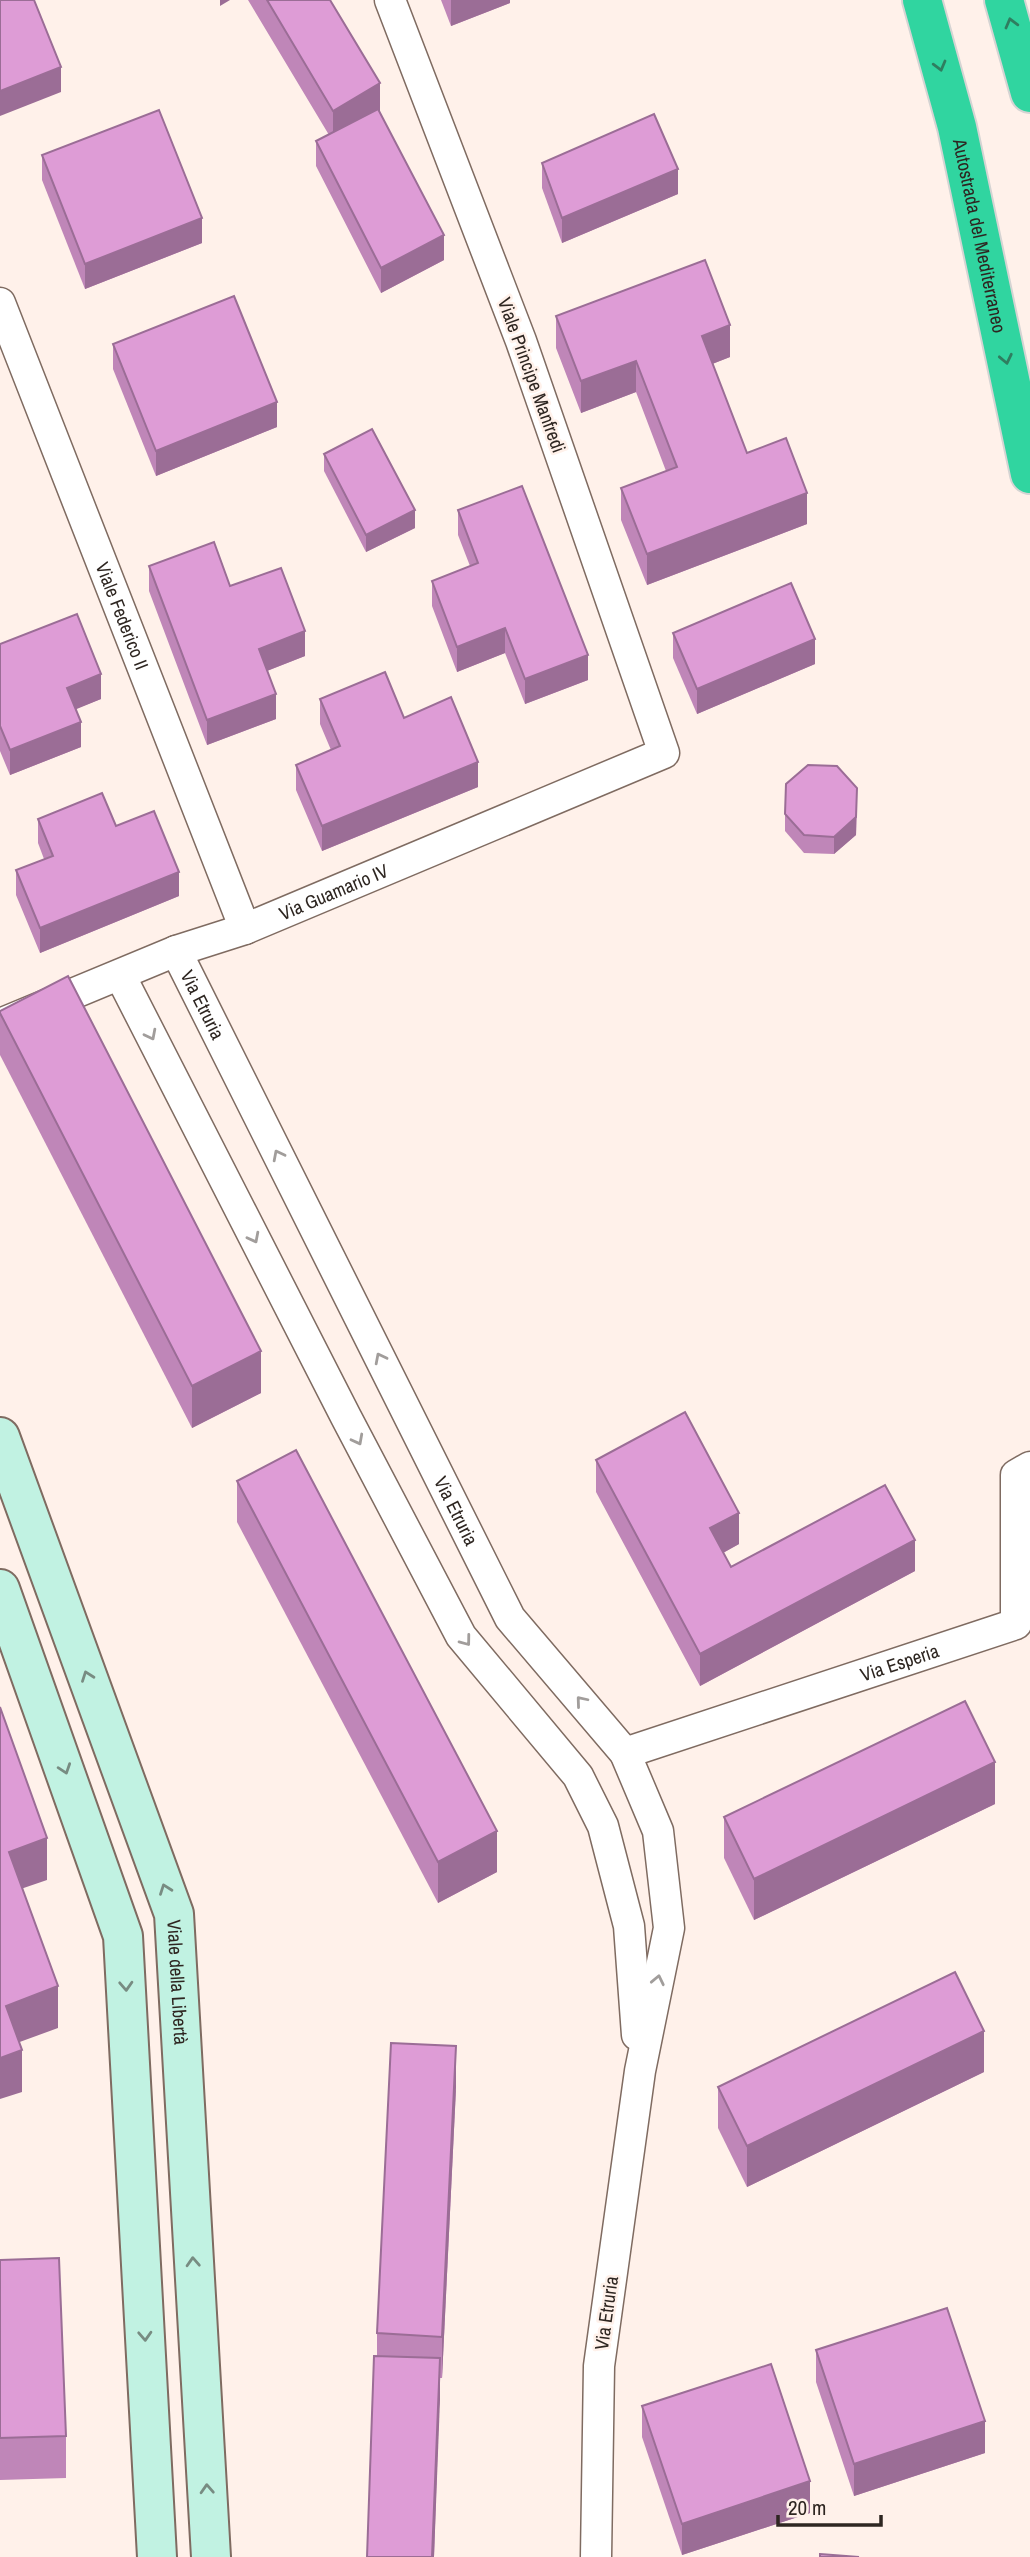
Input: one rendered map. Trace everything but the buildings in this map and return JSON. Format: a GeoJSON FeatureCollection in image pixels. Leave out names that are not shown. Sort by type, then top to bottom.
{"type":"FeatureCollection","features":[{"type":"Feature","properties":{"kind":"highway","name":"Autostrada del Mediterraneo"},"geometry":{"type":"LineString","coordinates":[[922,0],[957,127],[1030,474]]}},
{"type":"Feature","properties":{"kind":"highway"},"geometry":{"type":"LineString","coordinates":[[1004,0],[1030,93]]}},
{"type":"Feature","properties":{"kind":"street","name":"Viale Principe Manfredi"},"geometry":{"type":"LineString","coordinates":[[390,0],[521,341],[664,753]]}},
{"type":"Feature","properties":{"kind":"street","name":"Viale Federico II"},"geometry":{"type":"LineString","coordinates":[[0,303],[245,929]]}},
{"type":"Feature","properties":{"kind":"street","name":"Via Guamario IV"},"geometry":{"type":"LineString","coordinates":[[0,1024],[176,951],[245,929],[664,753]]}},
{"type":"Feature","properties":{"kind":"street","name":"Via Etruria"},"geometry":{"type":"LineString","coordinates":[[176,951],[510,1618],[625,1753],[659,1831],[669,1928],[639,2070],[599,2366],[596,2557]]}},
{"type":"Feature","properties":{"kind":"street","name":"Via Etruria"},"geometry":{"type":"LineString","coordinates":[[120,975],[461,1636],[578,1776],[603,1826],[629,1926],[639,2070]]}},
{"type":"Feature","properties":{"kind":"street","name":"Viale della Libertà"},"geometry":{"type":"LineString","coordinates":[[0,1437],[174,1914],[211,2557]]}},
{"type":"Feature","properties":{"kind":"street","name":"Via Esperia"},"geometry":{"type":"LineString","coordinates":[[625,1753],[1016,1623],[1016,1475],[1030,1467]]}},
{"type":"Feature","properties":{"kind":"street"},"geometry":{"type":"LineString","coordinates":[[0,1589],[11,1654],[123,1936],[157,2557]]}}]}
